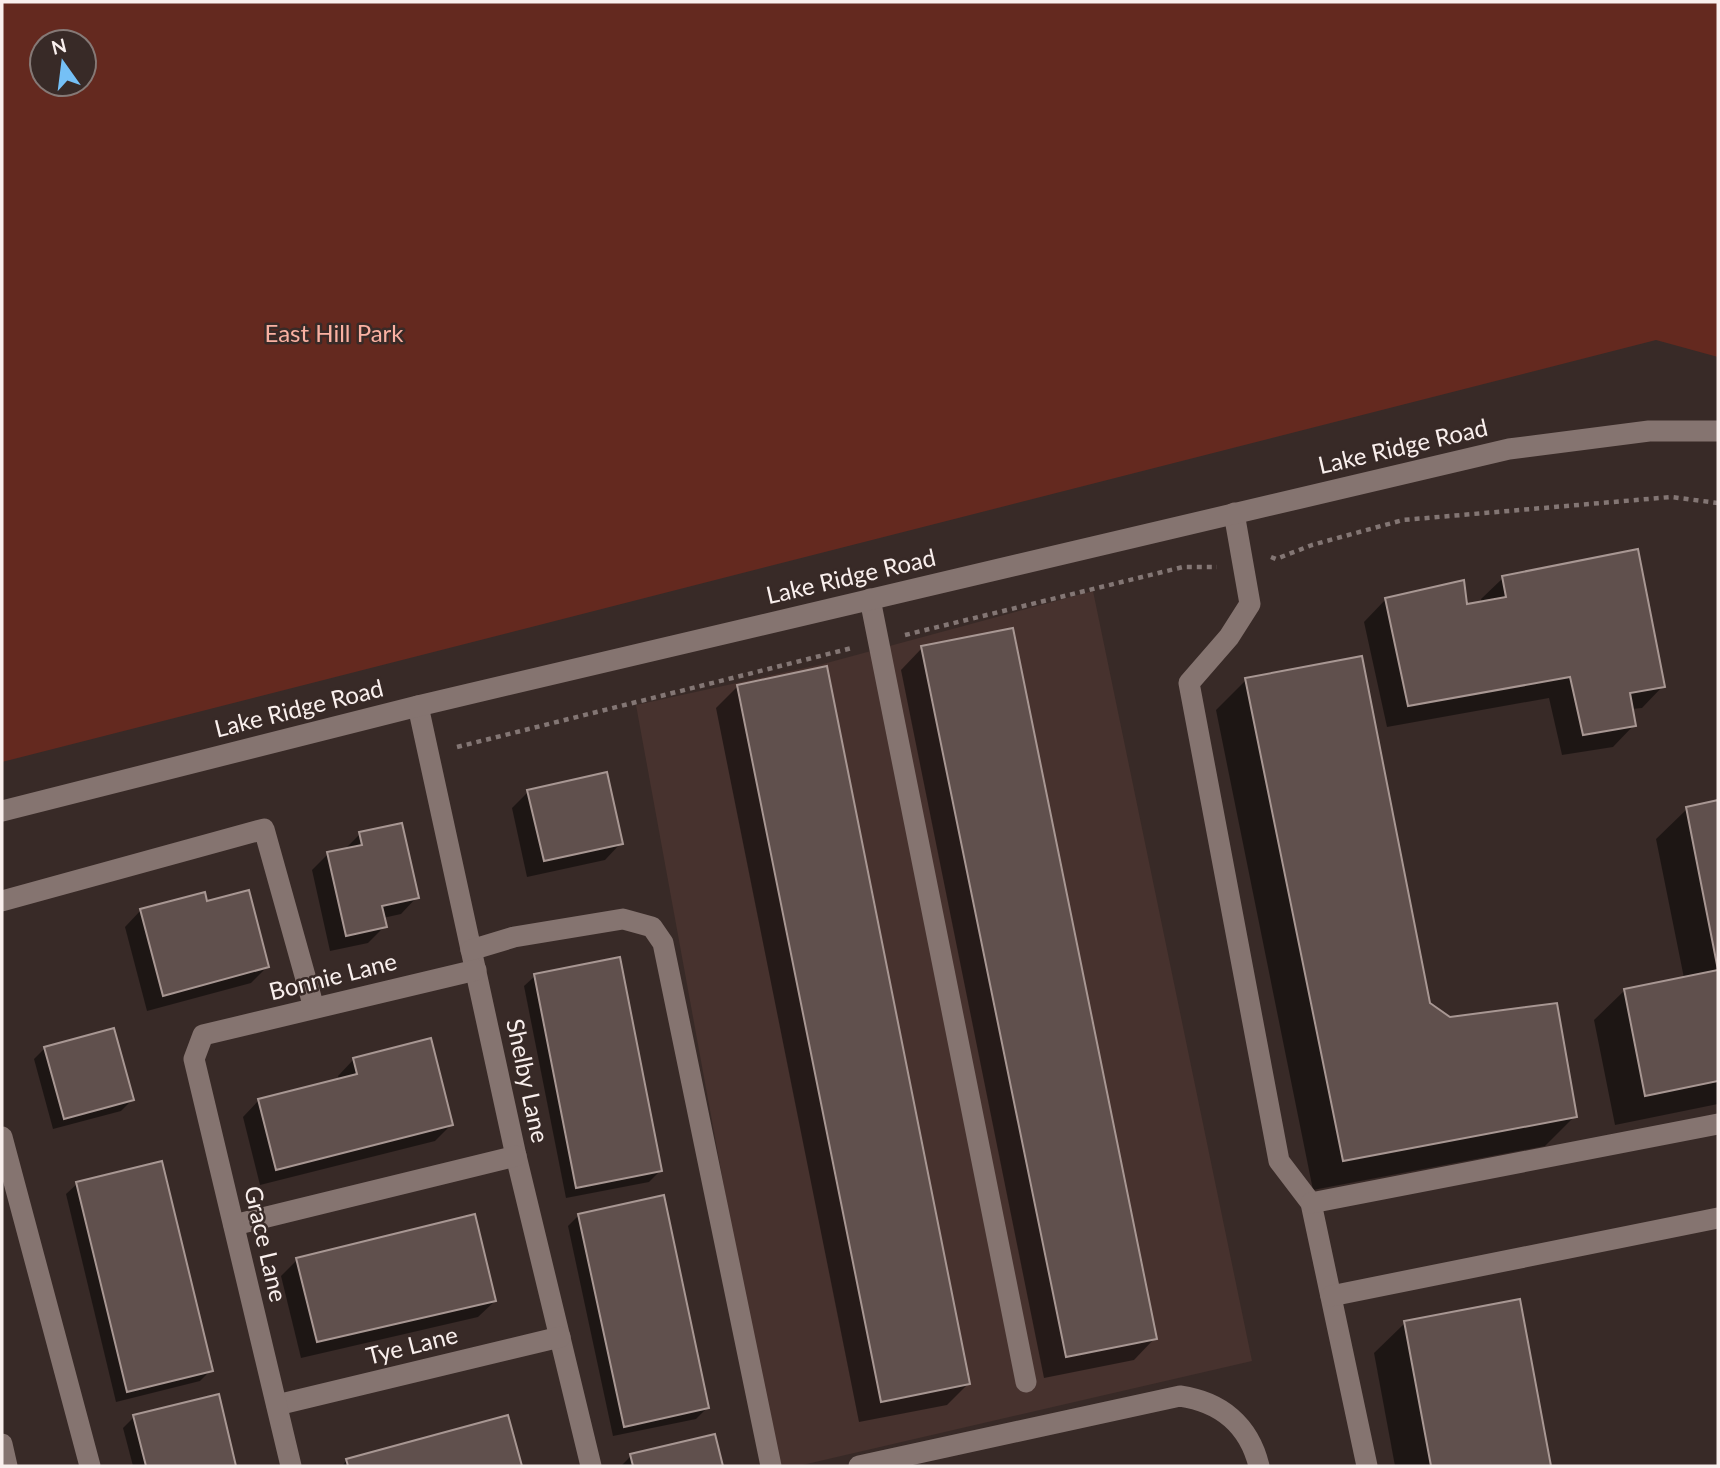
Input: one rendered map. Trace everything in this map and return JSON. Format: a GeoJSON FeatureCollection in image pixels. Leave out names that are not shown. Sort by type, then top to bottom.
{"type":"FeatureCollection","features":[{"type":"Feature","properties":{"kind":"street","name":"Lake Ridge Road"},"geometry":{"type":"LineString","coordinates":[[2,811],[418,706],[1509,449],[1649,431],[1718,431]]}},
{"type":"Feature","properties":{"kind":"street"},"geometry":{"type":"LineString","coordinates":[[1234,513],[1250,604],[1229,637],[1189,683],[1279,1161],[1311,1203],[1367,1466]]}},
{"type":"Feature","properties":{"kind":"street"},"geometry":{"type":"LineString","coordinates":[[870,599],[1026,1382]]}},
{"type":"Feature","properties":{"kind":"street","name":"Shelby Lane"},"geometry":{"type":"LineString","coordinates":[[418,706],[516,1156],[591,1466]]}},
{"type":"Feature","properties":{"kind":"street"},"geometry":{"type":"LineString","coordinates":[[2,901],[264,829],[314,1008]]}},
{"type":"Feature","properties":{"kind":"street","name":"Bonnie Lane"},"geometry":{"type":"LineString","coordinates":[[203,1035],[314,1008],[473,960],[514,937],[623,919],[652,927],[663,943],[771,1466]]}},
{"type":"Feature","properties":{"kind":"street","name":"Grace Lane"},"geometry":{"type":"LineString","coordinates":[[203,1035],[194,1059],[291,1466]]}},
{"type":"Feature","properties":{"kind":"street"},"geometry":{"type":"LineString","coordinates":[[1311,1203],[1718,1124]]}},
{"type":"Feature","properties":{"kind":"street"},"geometry":{"type":"LineString","coordinates":[[2,1137],[90,1466]]}},
{"type":"Feature","properties":{"kind":"street"},"geometry":{"type":"LineString","coordinates":[[234,1225],[516,1156]]}},
{"type":"Feature","properties":{"kind":"street"},"geometry":{"type":"LineString","coordinates":[[1331,1296],[1718,1219]]}},
{"type":"Feature","properties":{"kind":"street","name":"Tye Lane"},"geometry":{"type":"LineString","coordinates":[[277,1405],[560,1337]]}},
{"type":"Feature","properties":{"kind":"street"},"geometry":{"type":"LineString","coordinates":[[859,1466],[1180,1396],[1204,1399],[1225,1413],[1246,1432],[1259,1466]]}},
{"type":"Feature","properties":{"kind":"street"},"geometry":{"type":"LineString","coordinates":[[2,1444],[7,1466]]}},
{"type":"Feature","properties":{"kind":"path"},"geometry":{"type":"LineString","coordinates":[[428,753],[1183,567],[1213,568],[1262,552],[1276,559],[1403,520],[1671,497],[1718,503]]}},
{"type":"Feature","properties":{"kind":"shaded area"},"geometry":{"type":"Polygon","coordinates":[[[1093,591],[1252,1361],[798,1466],[775,1466],[636,705],[823,664],[1093,591]]]}},
{"type":"Feature","properties":{"kind":"green space","name":"East Hill Park"},"geometry":{"type":"Polygon","coordinates":[[[2,2],[1718,2],[1718,357],[1656,340],[2,762],[2,2]]]}},
{"type":"Feature","properties":{"kind":"building"},"geometry":{"type":"Polygon","coordinates":[[[1638,549],[1665,687],[1630,693],[1636,726],[1583,735],[1570,677],[1408,706],[1385,598],[1464,580],[1467,604],[1506,597],[1502,576],[1638,549]]]}},
{"type":"Feature","properties":{"kind":"building"},"geometry":{"type":"Polygon","coordinates":[[[1013,628],[1157,1339],[1066,1357],[921,646],[1013,628]]]}},
{"type":"Feature","properties":{"kind":"building"},"geometry":{"type":"Polygon","coordinates":[[[1362,656],[1430,1003],[1450,1017],[1557,1003],[1577,1117],[1343,1161],[1245,678],[1362,656]]]}},
{"type":"Feature","properties":{"kind":"building"},"geometry":{"type":"Polygon","coordinates":[[[827,666],[970,1384],[881,1402],[737,685],[827,666]]]}},
{"type":"Feature","properties":{"kind":"building"},"geometry":{"type":"Polygon","coordinates":[[[607,772],[623,844],[544,861],[527,790],[607,772]]]}},
{"type":"Feature","properties":{"kind":"building"},"geometry":{"type":"Polygon","coordinates":[[[1718,800],[1718,970],[1686,807],[1718,800]]]}},
{"type":"Feature","properties":{"kind":"building"},"geometry":{"type":"Polygon","coordinates":[[[402,823],[419,898],[382,906],[387,927],[346,936],[327,852],[362,845],[359,832],[402,823]]]}},
{"type":"Feature","properties":{"kind":"building"},"geometry":{"type":"Polygon","coordinates":[[[249,890],[269,967],[163,996],[140,909],[205,892],[207,901],[249,890]]]}},
{"type":"Feature","properties":{"kind":"building"},"geometry":{"type":"Polygon","coordinates":[[[620,957],[662,1171],[576,1188],[534,974],[620,957]]]}},
{"type":"Feature","properties":{"kind":"building"},"geometry":{"type":"Polygon","coordinates":[[[1718,970],[1718,1081],[1645,1096],[1624,989],[1718,970]]]}},
{"type":"Feature","properties":{"kind":"building"},"geometry":{"type":"Polygon","coordinates":[[[114,1028],[134,1100],[64,1119],[44,1047],[114,1028]]]}},
{"type":"Feature","properties":{"kind":"building"},"geometry":{"type":"Polygon","coordinates":[[[431,1038],[453,1125],[276,1170],[258,1099],[357,1074],[353,1058],[431,1038]]]}},
{"type":"Feature","properties":{"kind":"building"},"geometry":{"type":"Polygon","coordinates":[[[162,1161],[213,1371],[127,1392],[76,1182],[162,1161]]]}},
{"type":"Feature","properties":{"kind":"building"},"geometry":{"type":"Polygon","coordinates":[[[664,1195],[709,1408],[624,1427],[578,1214],[664,1195]]]}},
{"type":"Feature","properties":{"kind":"building"},"geometry":{"type":"Polygon","coordinates":[[[475,1214],[496,1301],[317,1342],[296,1258],[475,1214]]]}},
{"type":"Feature","properties":{"kind":"building"},"geometry":{"type":"Polygon","coordinates":[[[1520,1299],[1551,1466],[1431,1466],[1404,1321],[1520,1299]]]}},
{"type":"Feature","properties":{"kind":"building"},"geometry":{"type":"Polygon","coordinates":[[[219,1394],[236,1466],[146,1466],[133,1415],[219,1394]]]}},
{"type":"Feature","properties":{"kind":"building"},"geometry":{"type":"Polygon","coordinates":[[[508,1415],[522,1466],[348,1466],[346,1459],[508,1415]]]}},
{"type":"Feature","properties":{"kind":"building"},"geometry":{"type":"Polygon","coordinates":[[[715,1434],[723,1466],[633,1466],[630,1454],[715,1434]]]}}]}
